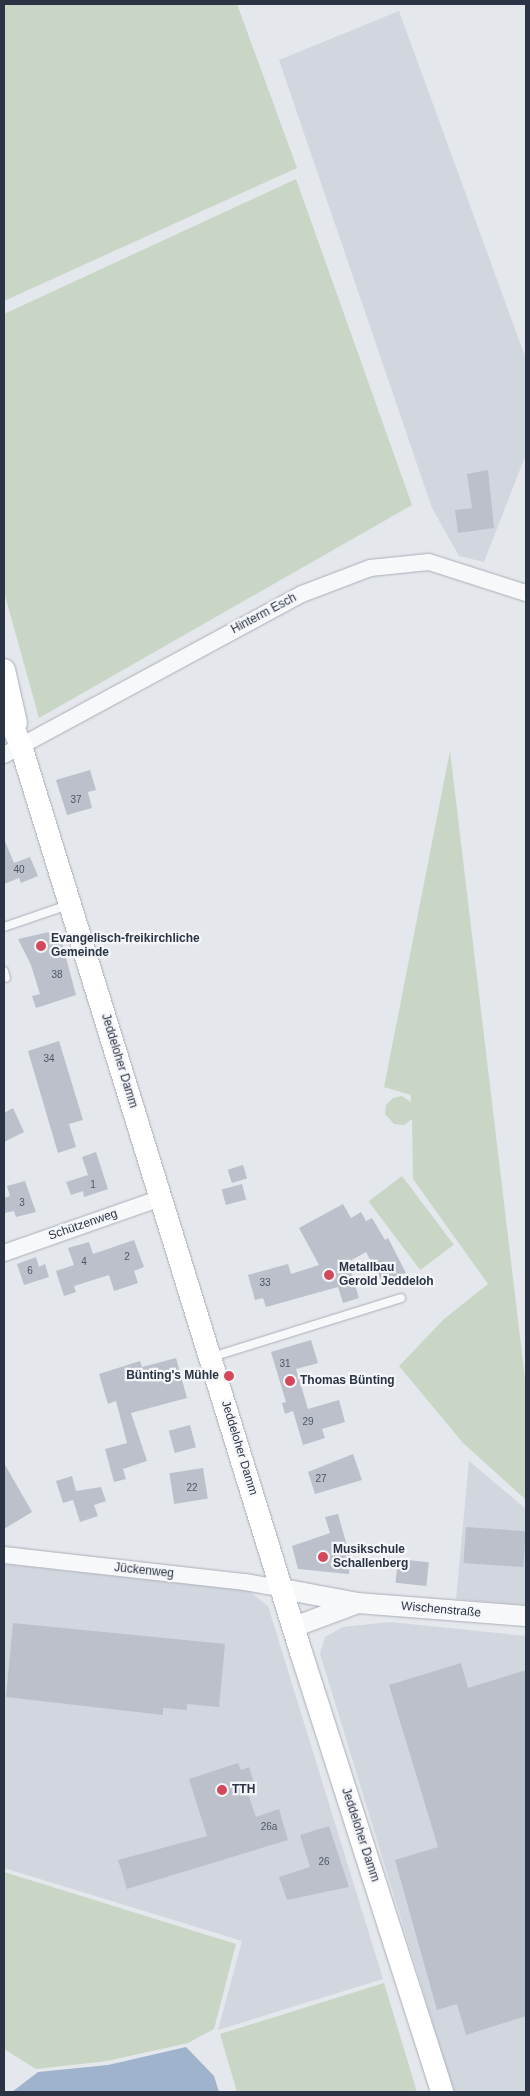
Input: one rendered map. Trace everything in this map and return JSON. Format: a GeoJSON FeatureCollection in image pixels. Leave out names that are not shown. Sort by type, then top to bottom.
{"type":"FeatureCollection","features":[{"type":"Feature","properties":{"kind":"main road","name":"Jeddeloher Damm"},"geometry":{"type":"LineString","coordinates":[[4,670],[12,751]]}},
{"type":"Feature","properties":{"kind":"main road","name":"Jeddeloher Damm"},"geometry":{"type":"LineString","coordinates":[[4,706],[12,751],[70,904],[212,1356],[294,1627],[442,2092]]}},
{"type":"Feature","properties":{"kind":"street","name":"Hinterm Esch"},"geometry":{"type":"LineString","coordinates":[[12,751],[302,594],[370,568],[429,562],[526,593]]}},
{"type":"Feature","properties":{"kind":"street","name":"Schützenweg"},"geometry":{"type":"LineString","coordinates":[[4,1253],[161,1198]]}},
{"type":"Feature","properties":{"kind":"street","name":"Jückenweg"},"geometry":{"type":"LineString","coordinates":[[4,1555],[246,1582],[283,1590]]}},
{"type":"Feature","properties":{"kind":"street","name":"Wischenstraße"},"geometry":{"type":"LineString","coordinates":[[283,1590],[356,1603],[526,1616]]}},
{"type":"Feature","properties":{"kind":"street","name":"Wischenstraße"},"geometry":{"type":"LineString","coordinates":[[294,1627],[356,1603]]}},
{"type":"Feature","properties":{"kind":"lane"},"geometry":{"type":"LineString","coordinates":[[4,928],[70,904]]}},
{"type":"Feature","properties":{"kind":"lane"},"geometry":{"type":"LineString","coordinates":[[212,1356],[402,1298]]}},
{"type":"Feature","properties":{"kind":"shaded area"},"geometry":{"type":"Polygon","coordinates":[[[399,11],[526,359],[526,454],[484,562],[459,556],[432,508],[279,60],[399,11]]]}},
{"type":"Feature","properties":{"kind":"shaded area"},"geometry":{"type":"Polygon","coordinates":[[[469,1461],[526,1509],[526,1605],[456,1599],[469,1461]]]}},
{"type":"Feature","properties":{"kind":"shaded area"},"geometry":{"type":"Polygon","coordinates":[[[4,1564],[249,1591],[268,1606],[383,1979],[218,2030],[242,1941],[4,1868],[4,1564]]]}},
{"type":"Feature","properties":{"kind":"shaded area"},"geometry":{"type":"Polygon","coordinates":[[[390,1622],[526,1636],[526,2092],[454,2092],[320,1654],[325,1637],[343,1627],[390,1622]]]}},
{"type":"Feature","properties":{"kind":"green space"},"geometry":{"type":"Polygon","coordinates":[[[4,4],[237,4],[297,168],[4,301],[4,4]]]}},
{"type":"Feature","properties":{"kind":"green space"},"geometry":{"type":"Polygon","coordinates":[[[296,179],[412,505],[39,718],[4,592],[4,314],[296,179]]]}},
{"type":"Feature","properties":{"kind":"green space"},"geometry":{"type":"Polygon","coordinates":[[[450,751],[526,1387],[526,1500],[463,1443],[399,1366],[444,1319],[488,1284],[413,1179],[412,1119],[404,1125],[394,1124],[385,1114],[386,1105],[393,1098],[402,1096],[411,1102],[411,1095],[384,1087],[450,751]]]}},
{"type":"Feature","properties":{"kind":"green space"},"geometry":{"type":"Polygon","coordinates":[[[402,1176],[454,1245],[420,1270],[368,1201],[402,1176]]]}},
{"type":"Feature","properties":{"kind":"green space"},"geometry":{"type":"Polygon","coordinates":[[[4,1872],[236,1944],[214,2029],[188,2043],[107,2061],[36,2069],[4,2049],[4,1872]]]}},
{"type":"Feature","properties":{"kind":"green space"},"geometry":{"type":"Polygon","coordinates":[[[384,1983],[417,2092],[237,2092],[220,2034],[384,1983]]]}},
{"type":"Feature","properties":{"kind":"water"},"geometry":{"type":"Polygon","coordinates":[[[186,2047],[214,2076],[219,2092],[12,2092],[38,2072],[108,2065],[186,2047]]]}},
{"type":"Feature","properties":{"kind":"building"},"geometry":{"type":"Polygon","coordinates":[[[488,470],[494,528],[458,533],[455,510],[472,508],[467,474],[488,470]]]}},
{"type":"Feature","properties":{"kind":"building"},"geometry":{"type":"Polygon","coordinates":[[[90,770],[96,790],[88,792],[92,808],[67,815],[56,780],[90,770]]]}},
{"type":"Feature","properties":{"kind":"building"},"geometry":{"type":"Polygon","coordinates":[[[4,839],[14,863],[30,857],[38,876],[21,883],[19,878],[4,884],[4,839]]]}},
{"type":"Feature","properties":{"kind":"building"},"geometry":{"type":"Polygon","coordinates":[[[49,932],[52,942],[61,939],[76,995],[36,1008],[32,996],[40,994],[31,965],[18,939],[49,932]]]}},
{"type":"Feature","properties":{"kind":"building"},"geometry":{"type":"Polygon","coordinates":[[[59,1041],[83,1120],[69,1124],[76,1147],[58,1153],[28,1051],[59,1041]]]}},
{"type":"Feature","properties":{"kind":"building"},"geometry":{"type":"Polygon","coordinates":[[[13,1108],[24,1132],[4,1142],[4,1113],[13,1108]]]}},
{"type":"Feature","properties":{"kind":"building"},"geometry":{"type":"Polygon","coordinates":[[[96,1152],[108,1189],[84,1197],[83,1191],[71,1195],[66,1182],[88,1175],[82,1157],[96,1152]]]}},
{"type":"Feature","properties":{"kind":"building"},"geometry":{"type":"Polygon","coordinates":[[[243,1165],[247,1178],[232,1183],[228,1170],[243,1165]]]}},
{"type":"Feature","properties":{"kind":"building"},"geometry":{"type":"Polygon","coordinates":[[[25,1181],[36,1212],[16,1217],[14,1211],[4,1213],[4,1198],[10,1196],[7,1186],[25,1181]]]}},
{"type":"Feature","properties":{"kind":"building"},"geometry":{"type":"Polygon","coordinates":[[[242,1184],[246,1199],[226,1205],[222,1189],[242,1184]]]}},
{"type":"Feature","properties":{"kind":"building"},"geometry":{"type":"Polygon","coordinates":[[[343,1204],[351,1218],[361,1212],[366,1221],[372,1218],[385,1240],[388,1238],[406,1273],[384,1285],[366,1252],[348,1262],[359,1298],[343,1303],[338,1287],[266,1307],[263,1298],[255,1300],[248,1275],[288,1264],[291,1274],[319,1265],[299,1228],[343,1204]]]}},
{"type":"Feature","properties":{"kind":"building"},"geometry":{"type":"Polygon","coordinates":[[[134,1240],[144,1267],[134,1271],[138,1283],[114,1291],[109,1275],[74,1286],[76,1292],[64,1296],[56,1271],[74,1265],[68,1248],[89,1242],[93,1254],[134,1240]]]}},
{"type":"Feature","properties":{"kind":"building"},"geometry":{"type":"Polygon","coordinates":[[[36,1257],[39,1267],[45,1264],[49,1277],[24,1285],[17,1264],[36,1257]]]}},
{"type":"Feature","properties":{"kind":"building"},"geometry":{"type":"Polygon","coordinates":[[[311,1340],[318,1363],[296,1369],[308,1409],[339,1400],[345,1422],[322,1429],[325,1438],[303,1445],[293,1411],[285,1414],[282,1403],[286,1402],[271,1352],[311,1340]]]}},
{"type":"Feature","properties":{"kind":"building"},"geometry":{"type":"Polygon","coordinates":[[[176,1358],[187,1398],[131,1413],[147,1461],[123,1469],[126,1479],[114,1482],[105,1449],[127,1443],[116,1401],[108,1404],[99,1374],[140,1361],[142,1367],[176,1358]]]}},
{"type":"Feature","properties":{"kind":"building"},"geometry":{"type":"Polygon","coordinates":[[[190,1425],[196,1447],[175,1453],[169,1431],[190,1425]]]}},
{"type":"Feature","properties":{"kind":"building"},"geometry":{"type":"Polygon","coordinates":[[[353,1454],[362,1480],[315,1494],[308,1472],[353,1454]]]}},
{"type":"Feature","properties":{"kind":"building"},"geometry":{"type":"Polygon","coordinates":[[[4,1463],[32,1512],[4,1529],[4,1463]]]}},
{"type":"Feature","properties":{"kind":"building"},"geometry":{"type":"Polygon","coordinates":[[[203,1468],[208,1499],[174,1504],[169,1473],[203,1468]]]}},
{"type":"Feature","properties":{"kind":"building"},"geometry":{"type":"Polygon","coordinates":[[[72,1476],[76,1491],[101,1487],[106,1501],[94,1505],[98,1516],[80,1522],[73,1500],[63,1503],[56,1481],[72,1476]]]}},
{"type":"Feature","properties":{"kind":"building","name":"Musikschule Schallenberg"},"geometry":{"type":"Polygon","coordinates":[[[338,1514],[347,1546],[351,1546],[349,1574],[298,1569],[292,1546],[330,1533],[325,1517],[338,1514]]]}},
{"type":"Feature","properties":{"kind":"building"},"geometry":{"type":"Polygon","coordinates":[[[466,1527],[526,1531],[523,1567],[463,1563],[466,1527]]]}},
{"type":"Feature","properties":{"kind":"building"},"geometry":{"type":"Polygon","coordinates":[[[398,1559],[429,1562],[426,1586],[395,1583],[398,1559]]]}},
{"type":"Feature","properties":{"kind":"building"},"geometry":{"type":"Polygon","coordinates":[[[13,1623],[225,1644],[219,1707],[187,1704],[187,1710],[163,1708],[163,1715],[6,1697],[13,1623]]]}},
{"type":"Feature","properties":{"kind":"building"},"geometry":{"type":"Polygon","coordinates":[[[461,1663],[468,1688],[526,1670],[526,2016],[466,2035],[457,2004],[437,2010],[395,1860],[438,1847],[389,1685],[461,1663]]]}},
{"type":"Feature","properties":{"kind":"building"},"geometry":{"type":"Polygon","coordinates":[[[238,1763],[241,1770],[249,1767],[256,1789],[247,1791],[256,1817],[279,1809],[288,1840],[127,1889],[118,1860],[207,1836],[189,1779],[238,1763]]]}},
{"type":"Feature","properties":{"kind":"building"},"geometry":{"type":"Polygon","coordinates":[[[329,1826],[349,1887],[287,1900],[279,1877],[310,1867],[300,1835],[329,1826]]]}},
{"type":"Feature","properties":{"kind":"place","name":"Evangelisch-freikirchliche Gemeinde"},"geometry":{"type":"Point","coordinates":[41,946]}},
{"type":"Feature","properties":{"kind":"place","name":"Metallbau Gerold Jeddeloh"},"geometry":{"type":"Point","coordinates":[329,1275]}},
{"type":"Feature","properties":{"kind":"place","name":"Bünting's Mühle"},"geometry":{"type":"Point","coordinates":[229,1376]}},
{"type":"Feature","properties":{"kind":"place","name":"Thomas Bünting"},"geometry":{"type":"Point","coordinates":[290,1381]}},
{"type":"Feature","properties":{"kind":"place","name":"Musikschule Schallenberg"},"geometry":{"type":"Point","coordinates":[323,1557]}},
{"type":"Feature","properties":{"kind":"place","name":"TTH"},"geometry":{"type":"Point","coordinates":[222,1790]}}]}
